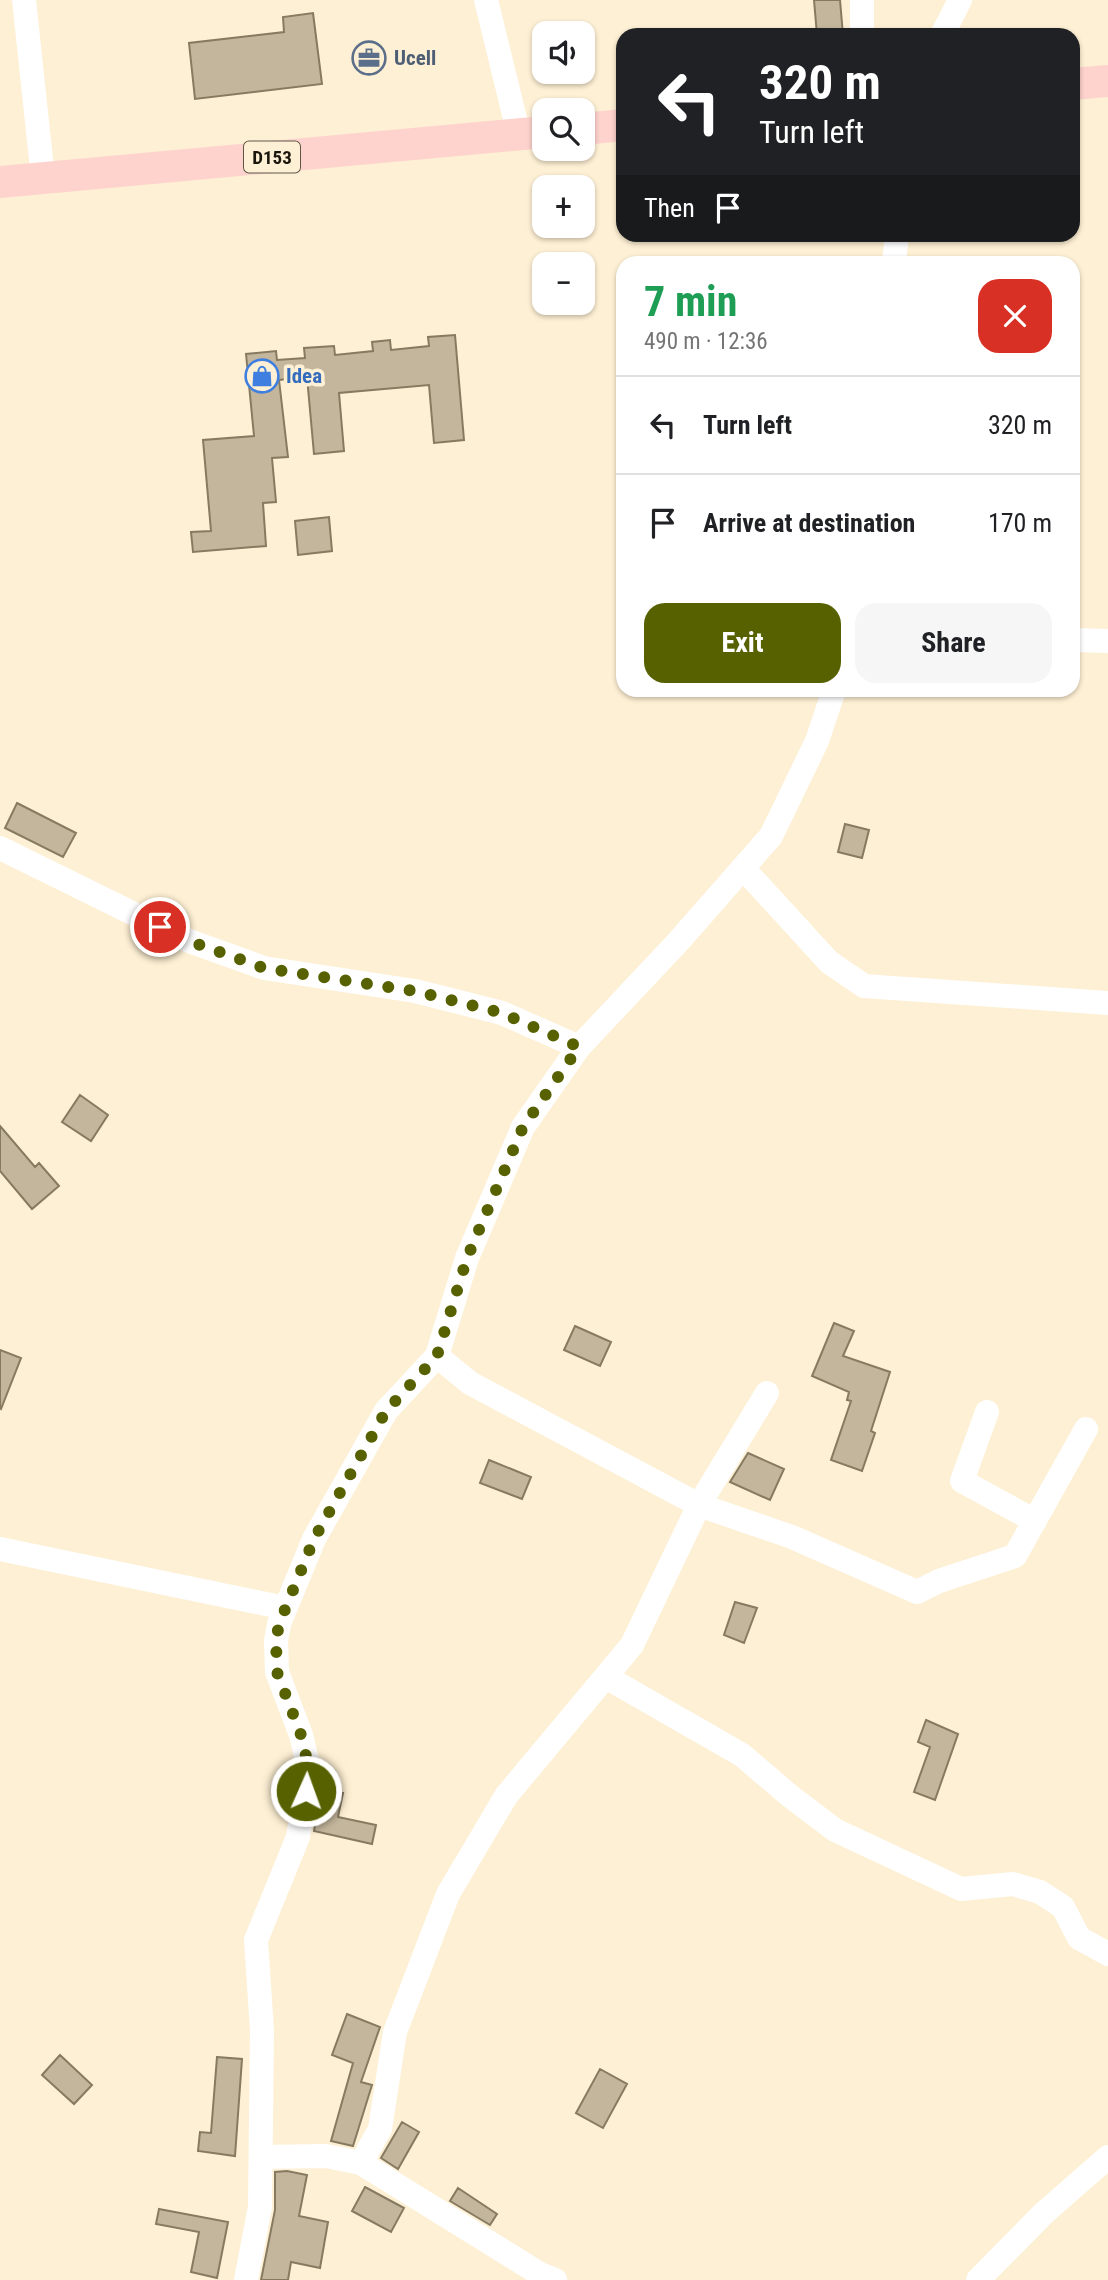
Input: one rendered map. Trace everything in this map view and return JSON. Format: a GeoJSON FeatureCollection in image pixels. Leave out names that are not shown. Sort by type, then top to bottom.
{"type":"FeatureCollection","features":[{"type":"Feature","properties":{"kind":"main road"},"geometry":{"type":"LineString","coordinates":[[1080,83],[1108,81]]}},
{"type":"Feature","properties":{"kind":"main road"},"geometry":{"type":"LineString","coordinates":[[595,128],[616,126]]}},
{"type":"Feature","properties":{"kind":"main road","name":"D153"},"geometry":{"type":"LineString","coordinates":[[0,182],[532,134]]}},
{"type":"Feature","properties":{"kind":"street"},"geometry":{"type":"LineString","coordinates":[[24,0],[43,178]]}},
{"type":"Feature","properties":{"kind":"street"},"geometry":{"type":"LineString","coordinates":[[486,0],[532,134]]}},
{"type":"Feature","properties":{"kind":"street"},"geometry":{"type":"LineString","coordinates":[[862,0],[862,28]]}},
{"type":"Feature","properties":{"kind":"street"},"geometry":{"type":"LineString","coordinates":[[946,28],[960,0]]}},
{"type":"Feature","properties":{"kind":"street"},"geometry":{"type":"LineString","coordinates":[[1080,640],[1108,641]]}},
{"type":"Feature","properties":{"kind":"street"},"geometry":{"type":"LineString","coordinates":[[246,2280],[260,2207],[262,2031],[256,1940],[298,1837],[309,1769],[301,1735],[277,1672],[276,1641],[279,1624],[314,1539],[386,1411],[437,1356],[467,1258],[523,1127],[579,1047],[677,943],[771,836],[817,741],[832,697]]}},
{"type":"Feature","properties":{"kind":"street"},"geometry":{"type":"LineString","coordinates":[[0,848],[189,941],[264,968],[415,991],[502,1013],[579,1047]]}},
{"type":"Feature","properties":{"kind":"street"},"geometry":{"type":"LineString","coordinates":[[743,868],[829,962],[864,986],[1108,1003]]}},
{"type":"Feature","properties":{"kind":"street"},"geometry":{"type":"LineString","coordinates":[[437,1356],[470,1383],[699,1505],[792,1537],[917,1592],[939,1581],[1015,1556],[1086,1429]]}},
{"type":"Feature","properties":{"kind":"street"},"geometry":{"type":"LineString","coordinates":[[361,2163],[380,2129],[395,2032],[448,1894],[506,1796],[632,1645],[699,1505],[767,1393]]}},
{"type":"Feature","properties":{"kind":"street"},"geometry":{"type":"LineString","coordinates":[[987,1412],[962,1481],[1035,1521]]}},
{"type":"Feature","properties":{"kind":"street"},"geometry":{"type":"LineString","coordinates":[[0,1549],[285,1608]]}},
{"type":"Feature","properties":{"kind":"street"},"geometry":{"type":"LineString","coordinates":[[606,1677],[742,1755],[835,1830],[961,1889],[1013,1884],[1040,1892],[1063,1907],[1079,1938],[1108,1954]]}},
{"type":"Feature","properties":{"kind":"street"},"geometry":{"type":"LineString","coordinates":[[261,2157],[326,2156],[361,2163],[540,2274],[555,2280]]}},
{"type":"Feature","properties":{"kind":"street"},"geometry":{"type":"LineString","coordinates":[[978,2280],[1044,2213],[1108,2157]]}},
{"type":"Feature","properties":{"kind":"building"},"geometry":{"type":"Polygon","coordinates":[[[814,0],[840,0],[842,28],[816,28],[814,0]]]}},
{"type":"Feature","properties":{"kind":"building"},"geometry":{"type":"Polygon","coordinates":[[[313,13],[322,84],[195,99],[189,43],[284,32],[283,17],[313,13]]]}},
{"type":"Feature","properties":{"kind":"building"},"geometry":{"type":"Polygon","coordinates":[[[455,335],[464,440],[434,443],[429,385],[339,393],[344,451],[314,454],[307,377],[279,380],[288,457],[272,458],[276,502],[263,503],[266,546],[193,552],[191,532],[211,531],[203,440],[254,436],[246,354],[276,351],[277,360],[305,358],[304,348],[334,346],[335,355],[373,351],[372,342],[390,340],[391,350],[429,346],[428,337],[455,335]]]}},
{"type":"Feature","properties":{"kind":"building"},"geometry":{"type":"Polygon","coordinates":[[[329,517],[332,551],[298,555],[295,521],[329,517]]]}},
{"type":"Feature","properties":{"kind":"building"},"geometry":{"type":"Polygon","coordinates":[[[17,803],[76,833],[63,857],[5,828],[17,803]]]}},
{"type":"Feature","properties":{"kind":"building"},"geometry":{"type":"Polygon","coordinates":[[[845,824],[869,830],[862,858],[838,852],[845,824]]]}},
{"type":"Feature","properties":{"kind":"building"},"geometry":{"type":"Polygon","coordinates":[[[80,1095],[108,1115],[91,1141],[62,1122],[80,1095]]]}},
{"type":"Feature","properties":{"kind":"building"},"geometry":{"type":"Polygon","coordinates":[[[0,1126],[35,1167],[39,1163],[59,1186],[32,1209],[0,1171],[0,1126]]]}},
{"type":"Feature","properties":{"kind":"building"},"geometry":{"type":"Polygon","coordinates":[[[834,1323],[854,1331],[843,1356],[890,1372],[871,1431],[875,1433],[862,1471],[831,1460],[851,1401],[847,1400],[849,1392],[812,1376],[834,1323]]]}},
{"type":"Feature","properties":{"kind":"building"},"geometry":{"type":"Polygon","coordinates":[[[575,1326],[611,1342],[600,1366],[564,1350],[575,1326]]]}},
{"type":"Feature","properties":{"kind":"building"},"geometry":{"type":"Polygon","coordinates":[[[0,1350],[21,1358],[1,1409],[0,1408],[0,1350]]]}},
{"type":"Feature","properties":{"kind":"building"},"geometry":{"type":"Polygon","coordinates":[[[748,1453],[784,1469],[770,1500],[730,1482],[748,1453]]]}},
{"type":"Feature","properties":{"kind":"building"},"geometry":{"type":"Polygon","coordinates":[[[489,1460],[531,1477],[522,1499],[480,1483],[489,1460]]]}},
{"type":"Feature","properties":{"kind":"building"},"geometry":{"type":"Polygon","coordinates":[[[735,1602],[757,1608],[744,1643],[724,1635],[735,1602]]]}},
{"type":"Feature","properties":{"kind":"building"},"geometry":{"type":"Polygon","coordinates":[[[926,1720],[958,1734],[935,1800],[914,1792],[930,1747],[918,1742],[926,1720]]]}},
{"type":"Feature","properties":{"kind":"building"},"geometry":{"type":"Polygon","coordinates":[[[321,1788],[343,1793],[338,1817],[376,1825],[372,1844],[314,1831],[321,1788]]]}},
{"type":"Feature","properties":{"kind":"building"},"geometry":{"type":"Polygon","coordinates":[[[347,2014],[380,2027],[361,2082],[372,2085],[353,2146],[331,2141],[353,2063],[332,2055],[347,2014]]]}},
{"type":"Feature","properties":{"kind":"building"},"geometry":{"type":"Polygon","coordinates":[[[60,2055],[92,2085],[74,2104],[42,2075],[60,2055]]]}},
{"type":"Feature","properties":{"kind":"building"},"geometry":{"type":"Polygon","coordinates":[[[217,2057],[242,2059],[235,2156],[198,2151],[200,2132],[211,2133],[217,2057]]]}},
{"type":"Feature","properties":{"kind":"building"},"geometry":{"type":"Polygon","coordinates":[[[600,2069],[627,2084],[603,2128],[576,2113],[600,2069]]]}},
{"type":"Feature","properties":{"kind":"building"},"geometry":{"type":"Polygon","coordinates":[[[402,2122],[419,2132],[398,2169],[381,2158],[402,2122]]]}},
{"type":"Feature","properties":{"kind":"building"},"geometry":{"type":"Polygon","coordinates":[[[287,2171],[307,2175],[299,2216],[328,2222],[320,2268],[291,2262],[288,2280],[261,2280],[275,2210],[275,2172],[287,2171]]]}},
{"type":"Feature","properties":{"kind":"building"},"geometry":{"type":"Polygon","coordinates":[[[365,2187],[404,2208],[391,2232],[352,2211],[365,2187]]]}},
{"type":"Feature","properties":{"kind":"building"},"geometry":{"type":"Polygon","coordinates":[[[458,2188],[497,2214],[490,2225],[450,2201],[458,2188]]]}},
{"type":"Feature","properties":{"kind":"building"},"geometry":{"type":"Polygon","coordinates":[[[159,2209],[228,2222],[217,2278],[191,2272],[199,2232],[156,2224],[159,2209]]]}},
{"type":"Feature","properties":{"kind":"place","name":"Ucell"},"geometry":{"type":"Point","coordinates":[369,58]}},
{"type":"Feature","properties":{"kind":"place","name":"Idea"},"geometry":{"type":"Point","coordinates":[262,376]}},
{"type":"Feature","properties":{"kind":"route"},"geometry":{"type":"LineString","coordinates":[[160,927],[189,941],[264,968],[415,991],[502,1013],[579,1047],[523,1127],[467,1258],[437,1356],[386,1411],[314,1539],[279,1624],[276,1641],[277,1672],[301,1735],[309,1769],[306,1791]]}}]}
